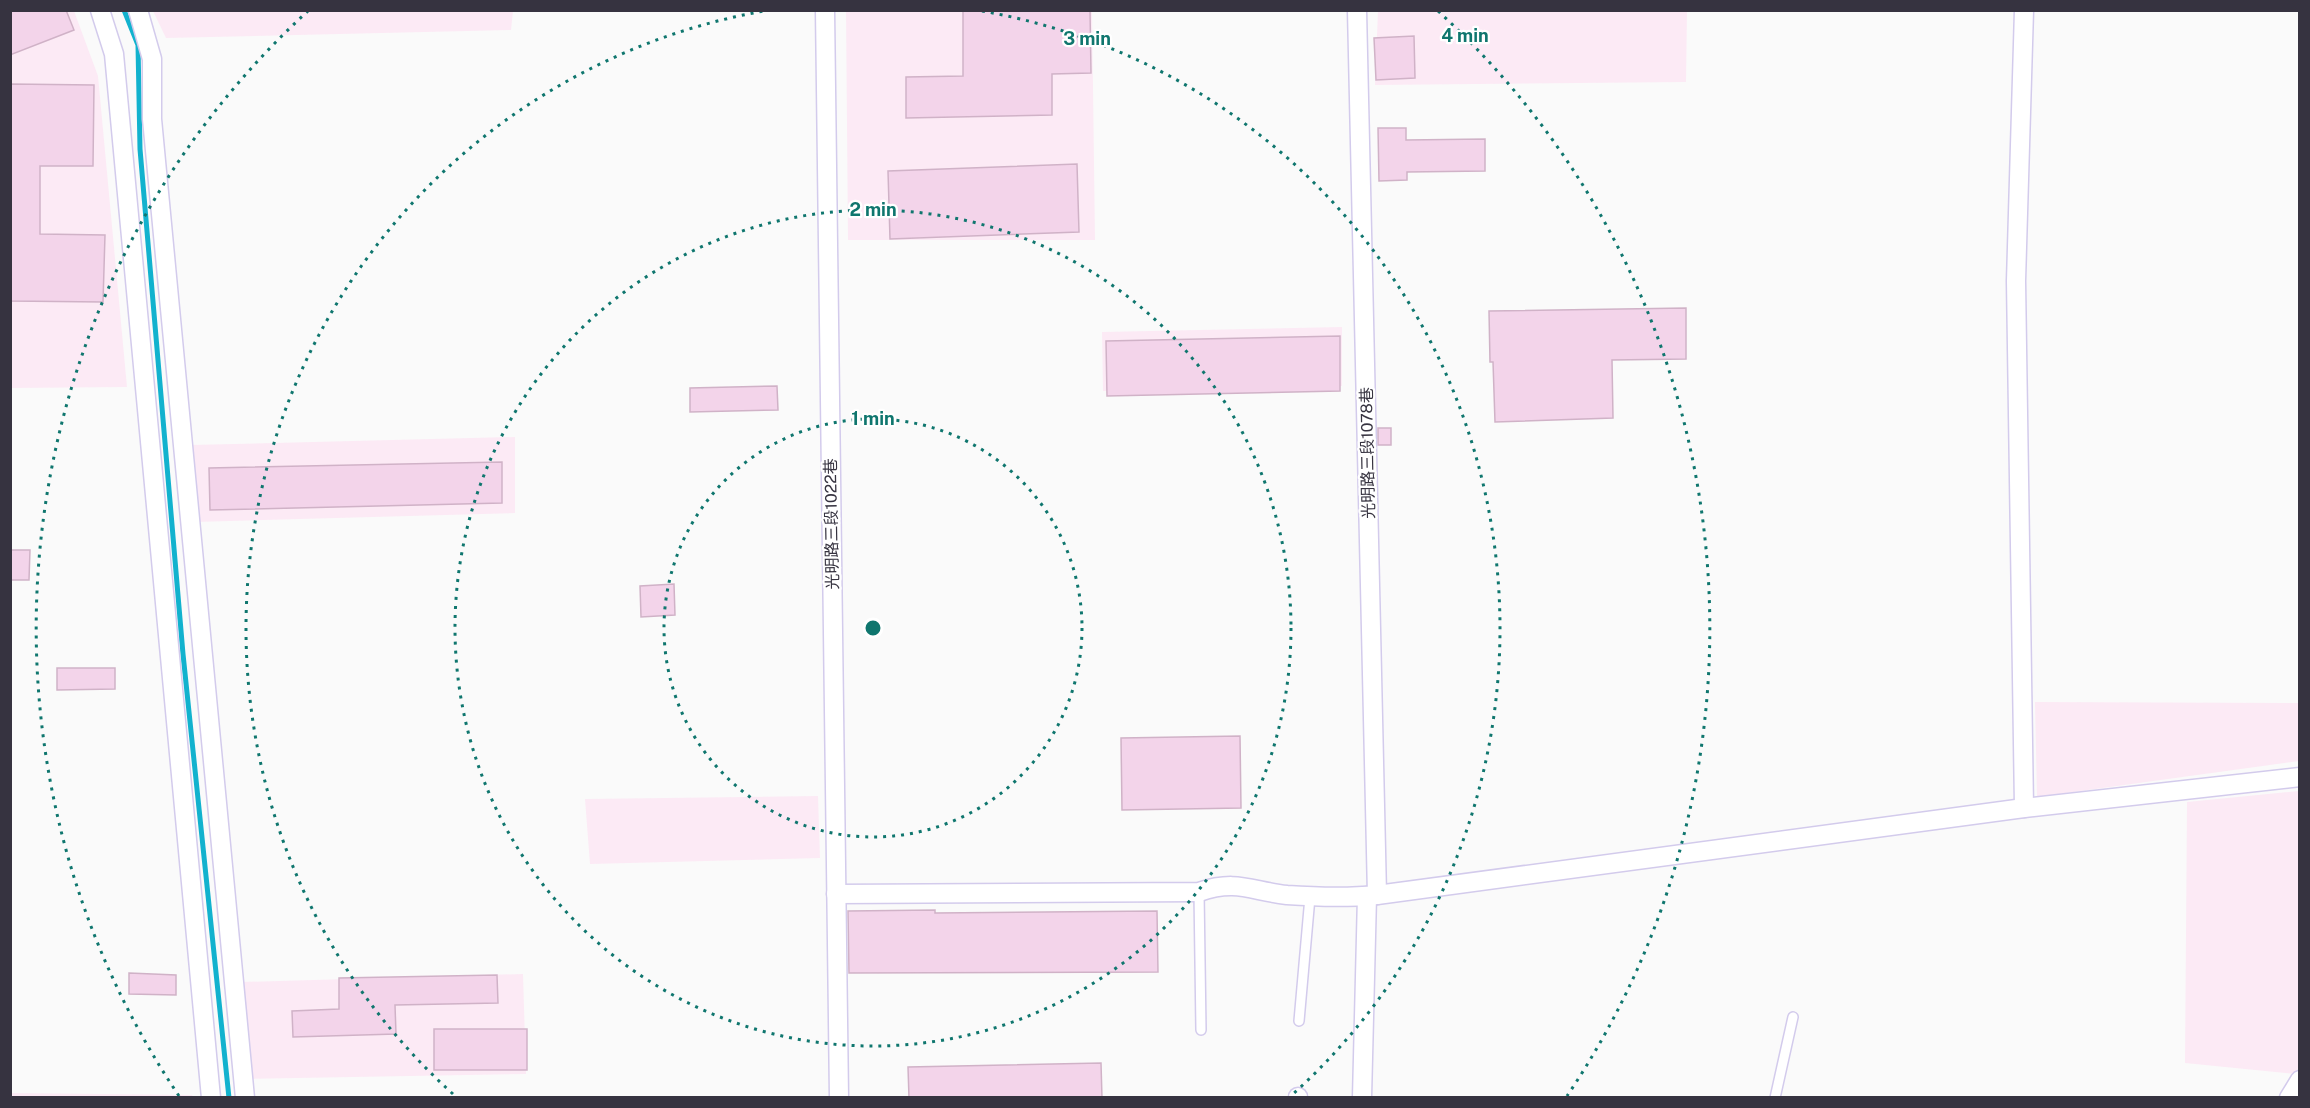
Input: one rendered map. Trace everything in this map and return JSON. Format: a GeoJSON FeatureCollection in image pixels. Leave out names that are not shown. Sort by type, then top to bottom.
{"type":"FeatureCollection","features":[{"type":"Feature","properties":{"kind":"street"},"geometry":{"type":"LineString","coordinates":[[100,10],[114,54],[211,1098]]}},
{"type":"Feature","properties":{"kind":"street"},"geometry":{"type":"LineString","coordinates":[[138,10],[152,60],[152,119],[245,1098]]}},
{"type":"Feature","properties":{"kind":"street","name":"光明路三段1022巷"},"geometry":{"type":"LineString","coordinates":[[825,10],[839,1098]]}},
{"type":"Feature","properties":{"kind":"street","name":"光明路三段1078巷"},"geometry":{"type":"LineString","coordinates":[[1357,10],[1372,896],[1362,1098]]}},
{"type":"Feature","properties":{"kind":"street"},"geometry":{"type":"LineString","coordinates":[[2024,10],[2016,281],[2024,808]]}},
{"type":"Feature","properties":{"kind":"street"},"geometry":{"type":"LineString","coordinates":[[836,894],[1199,892],[1218,886],[1240,885],[1267,893],[1310,897],[1372,896],[2024,808],[2300,777]]}},
{"type":"Feature","properties":{"kind":"street"},"geometry":{"type":"LineString","coordinates":[[2289,1098],[2300,1080]]}},
{"type":"Feature","properties":{"kind":"lane"},"geometry":{"type":"LineString","coordinates":[[1199,892],[1201,1030]]}},
{"type":"Feature","properties":{"kind":"lane"},"geometry":{"type":"LineString","coordinates":[[1299,1021],[1310,897]]}},
{"type":"Feature","properties":{"kind":"lane"},"geometry":{"type":"LineString","coordinates":[[1775,1098],[1792,1017]]}},
{"type":"Feature","properties":{"kind":"shaded area"},"geometry":{"type":"Polygon","coordinates":[[[10,11],[74,11],[98,76],[127,387],[11,388],[10,11]]]}},
{"type":"Feature","properties":{"kind":"shaded area"},"geometry":{"type":"Polygon","coordinates":[[[153,11],[513,11],[511,30],[166,38],[153,11]]]}},
{"type":"Feature","properties":{"kind":"shaded area"},"geometry":{"type":"Polygon","coordinates":[[[846,11],[1092,11],[1095,240],[848,240],[846,11]]]}},
{"type":"Feature","properties":{"kind":"shaded area"},"geometry":{"type":"Polygon","coordinates":[[[1378,11],[1687,11],[1686,82],[1375,85],[1378,11]]]}},
{"type":"Feature","properties":{"kind":"shaded area"},"geometry":{"type":"Polygon","coordinates":[[[1342,327],[1342,386],[1103,391],[1102,332],[1342,327]]]}},
{"type":"Feature","properties":{"kind":"shaded area"},"geometry":{"type":"Polygon","coordinates":[[[515,437],[515,513],[195,522],[190,445],[515,437]]]}},
{"type":"Feature","properties":{"kind":"shaded area"},"geometry":{"type":"Polygon","coordinates":[[[2035,702],[2299,703],[2299,761],[2037,797],[2035,702]]]}},
{"type":"Feature","properties":{"kind":"shaded area"},"geometry":{"type":"Polygon","coordinates":[[[2299,791],[2299,1066],[2295,1074],[2185,1063],[2187,802],[2299,791]]]}},
{"type":"Feature","properties":{"kind":"shaded area"},"geometry":{"type":"Polygon","coordinates":[[[818,796],[820,858],[590,864],[585,799],[818,796]]]}},
{"type":"Feature","properties":{"kind":"shaded area"},"geometry":{"type":"Polygon","coordinates":[[[523,974],[526,1074],[243,1079],[242,982],[523,974]]]}},
{"type":"Feature","properties":{"kind":"shaded area"},"geometry":{"type":"Polygon","coordinates":[[[11,1093],[192,1095],[193,1097],[11,1098],[11,1093]]]}},
{"type":"Feature","properties":{"kind":"building"},"geometry":{"type":"Polygon","coordinates":[[[10,10],[66,10],[74,30],[10,55],[10,10]]]}},
{"type":"Feature","properties":{"kind":"building"},"geometry":{"type":"Polygon","coordinates":[[[963,10],[1090,10],[1091,73],[1052,74],[1052,115],[906,118],[906,77],[963,76],[963,10]]]}},
{"type":"Feature","properties":{"kind":"building"},"geometry":{"type":"Polygon","coordinates":[[[1414,36],[1415,78],[1376,80],[1374,38],[1414,36]]]}},
{"type":"Feature","properties":{"kind":"building"},"geometry":{"type":"Polygon","coordinates":[[[10,84],[94,85],[93,166],[40,166],[40,234],[105,235],[103,302],[10,301],[10,84]]]}},
{"type":"Feature","properties":{"kind":"building"},"geometry":{"type":"Polygon","coordinates":[[[1378,128],[1406,128],[1406,140],[1485,139],[1485,171],[1407,172],[1407,180],[1379,181],[1378,128]]]}},
{"type":"Feature","properties":{"kind":"building"},"geometry":{"type":"Polygon","coordinates":[[[1077,164],[1079,232],[890,239],[888,171],[1077,164]]]}},
{"type":"Feature","properties":{"kind":"building"},"geometry":{"type":"Polygon","coordinates":[[[1686,308],[1686,359],[1612,360],[1613,418],[1495,422],[1489,311],[1686,308]]]}},
{"type":"Feature","properties":{"kind":"building"},"geometry":{"type":"Polygon","coordinates":[[[1340,336],[1340,391],[1107,396],[1106,341],[1340,336]]]}},
{"type":"Feature","properties":{"kind":"building"},"geometry":{"type":"Polygon","coordinates":[[[777,386],[778,410],[690,412],[690,388],[777,386]]]}},
{"type":"Feature","properties":{"kind":"building"},"geometry":{"type":"Polygon","coordinates":[[[1378,428],[1391,428],[1391,445],[1378,445],[1378,428]]]}},
{"type":"Feature","properties":{"kind":"building"},"geometry":{"type":"Polygon","coordinates":[[[502,462],[502,503],[210,510],[209,468],[502,462]]]}},
{"type":"Feature","properties":{"kind":"building"},"geometry":{"type":"Polygon","coordinates":[[[10,550],[30,550],[29,580],[10,580],[10,550]]]}},
{"type":"Feature","properties":{"kind":"building"},"geometry":{"type":"Polygon","coordinates":[[[674,584],[675,615],[641,617],[640,586],[674,584]]]}},
{"type":"Feature","properties":{"kind":"building"},"geometry":{"type":"Polygon","coordinates":[[[57,668],[115,668],[115,689],[57,690],[57,668]]]}},
{"type":"Feature","properties":{"kind":"building"},"geometry":{"type":"Polygon","coordinates":[[[1240,736],[1241,808],[1122,810],[1121,738],[1240,736]]]}},
{"type":"Feature","properties":{"kind":"building"},"geometry":{"type":"Polygon","coordinates":[[[935,910],[935,913],[1157,911],[1158,972],[849,973],[848,911],[935,910]]]}},
{"type":"Feature","properties":{"kind":"building"},"geometry":{"type":"Polygon","coordinates":[[[129,973],[176,975],[176,995],[129,994],[129,973]]]}},
{"type":"Feature","properties":{"kind":"building"},"geometry":{"type":"Polygon","coordinates":[[[497,975],[498,1003],[395,1005],[396,1034],[293,1037],[292,1011],[339,1009],[339,978],[497,975]]]}},
{"type":"Feature","properties":{"kind":"building"},"geometry":{"type":"Polygon","coordinates":[[[434,1029],[527,1029],[527,1070],[434,1070],[434,1029]]]}},
{"type":"Feature","properties":{"kind":"building"},"geometry":{"type":"Polygon","coordinates":[[[1101,1063],[1102,1098],[909,1098],[908,1067],[1101,1063]]]}},
{"type":"Feature","properties":{"kind":"waterway"},"geometry":{"type":"LineString","coordinates":[[124,10],[138,45],[140,149],[183,654],[229,1098]]}}]}
